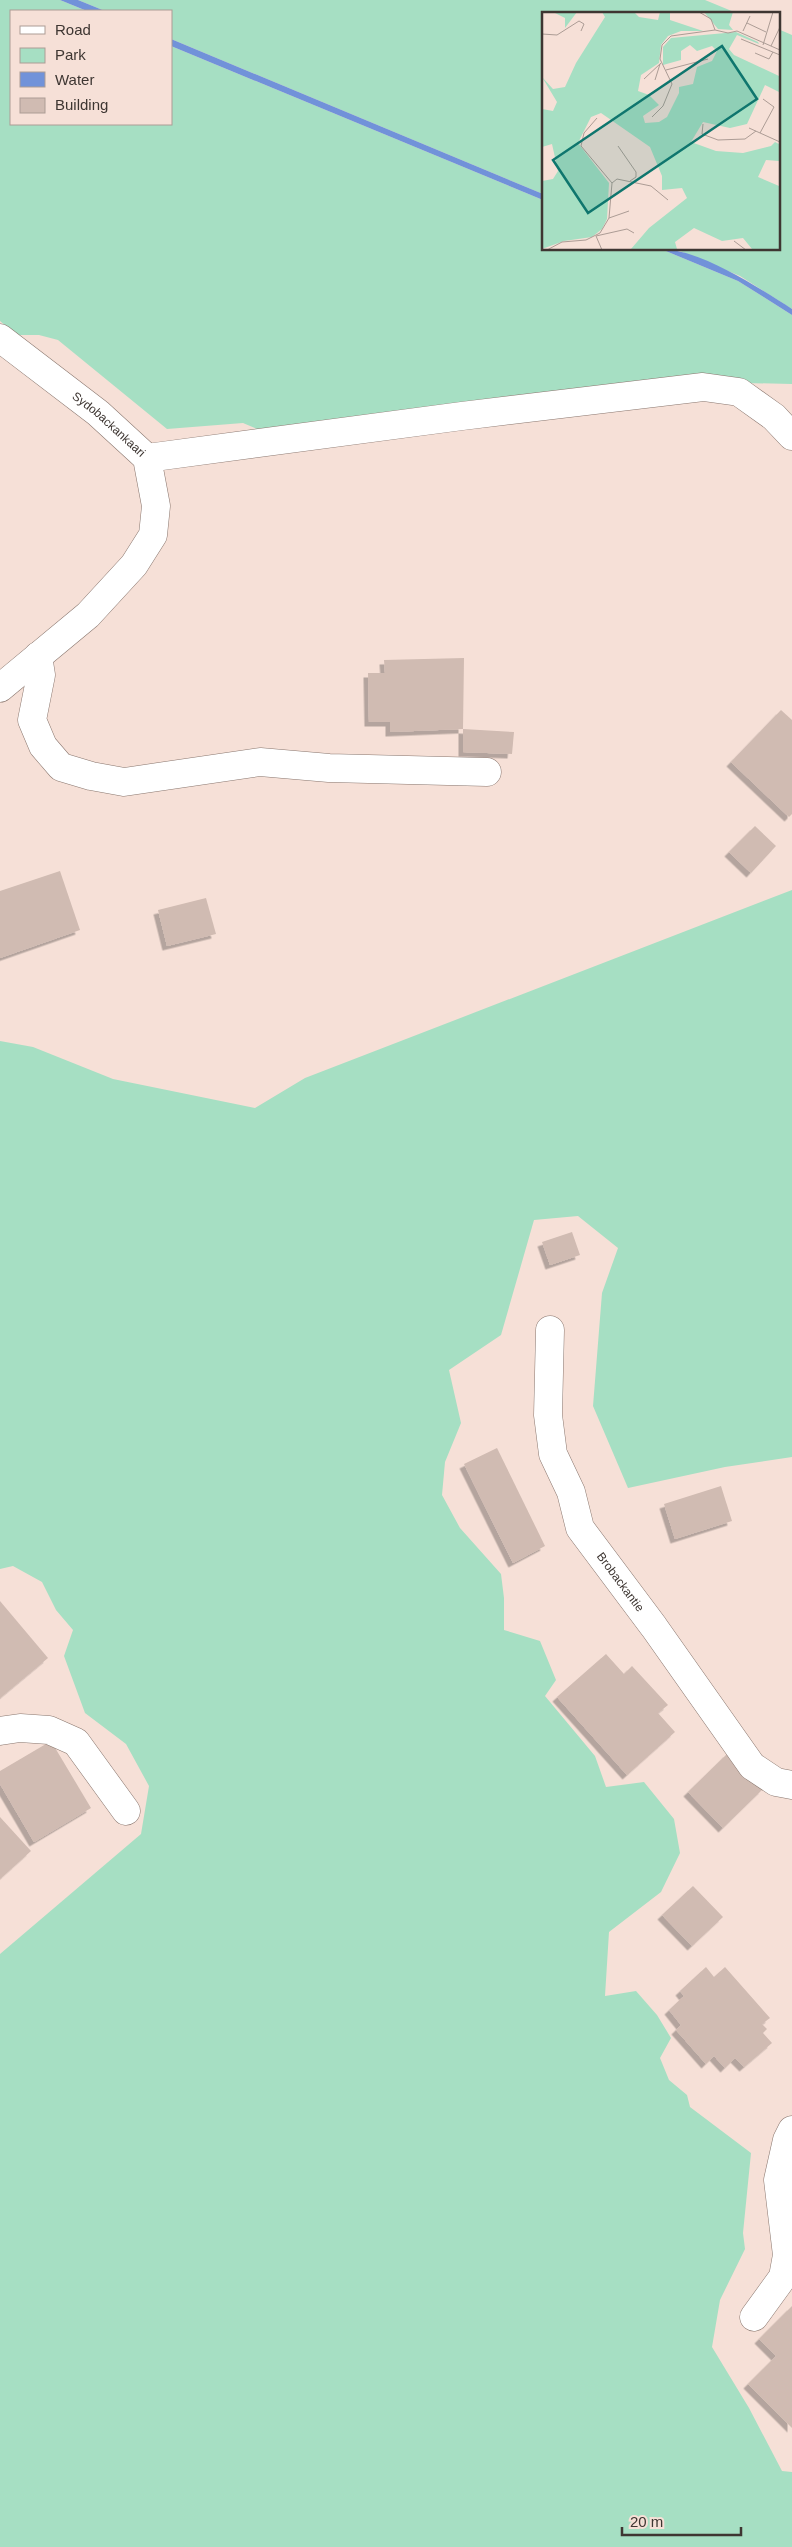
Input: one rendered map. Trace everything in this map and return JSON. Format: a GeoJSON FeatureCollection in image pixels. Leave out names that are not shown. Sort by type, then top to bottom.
{"type":"FeatureCollection","features":[{"type":"Feature","properties":{"kind":"street","name":"Sydobackankaari"},"geometry":{"type":"LineString","coordinates":[[0,338],[98,413],[148,458],[156,506],[153,535],[134,565],[88,615],[0,688]]}},
{"type":"Feature","properties":{"kind":"street"},"geometry":{"type":"LineString","coordinates":[[148,458],[703,387],[739,392],[774,417],[792,436]]}},
{"type":"Feature","properties":{"kind":"street"},"geometry":{"type":"LineString","coordinates":[[38,656],[41,675],[32,720],[43,746],[61,767],[91,776],[124,782],[260,762],[329,768],[487,772]]}},
{"type":"Feature","properties":{"kind":"street","name":"Brobackantie"},"geometry":{"type":"LineString","coordinates":[[550,1330],[548,1415],[553,1454],[571,1492],[580,1528],[654,1627],[752,1766],[776,1782],[792,1785]]}},
{"type":"Feature","properties":{"kind":"street"},"geometry":{"type":"LineString","coordinates":[[0,1731],[20,1728],[48,1730],[76,1742],[126,1811]]}},
{"type":"Feature","properties":{"kind":"street"},"geometry":{"type":"LineString","coordinates":[[754,2317],[783,2277],[787,2255],[778,2180],[787,2140],[792,2130]]}},
{"type":"Feature","properties":{"kind":"green space"},"geometry":{"type":"Polygon","coordinates":[[[0,0],[60,0],[85,10],[10,10],[10,125],[172,125],[172,46],[542,200],[542,250],[663,250],[738,281],[792,315],[792,384],[745,383],[269,434],[243,423],[167,429],[58,340],[39,335],[16,335],[0,321],[0,0]]]}},
{"type":"Feature","properties":{"kind":"green space"},"geometry":{"type":"Polygon","coordinates":[[[78,0],[705,0],[734,12],[542,12],[542,194],[172,39],[172,10],[103,10],[78,0]]]}},
{"type":"Feature","properties":{"kind":"green space"},"geometry":{"type":"Polygon","coordinates":[[[780,30],[792,35],[792,309],[740,276],[677,250],[780,250],[780,30]]]}},
{"type":"Feature","properties":{"kind":"green space"},"geometry":{"type":"Polygon","coordinates":[[[792,890],[792,1457],[725,1467],[628,1488],[593,1406],[602,1293],[618,1248],[578,1216],[534,1220],[501,1335],[449,1370],[461,1423],[445,1462],[442,1495],[460,1528],[501,1574],[504,1598],[504,1630],[540,1641],[556,1680],[545,1696],[595,1756],[606,1787],[644,1782],[674,1819],[680,1853],[661,1892],[609,1932],[605,1996],[636,1991],[657,2015],[671,2038],[660,2058],[669,2080],[687,2095],[690,2107],[751,2153],[743,2233],[745,2249],[720,2300],[712,2347],[749,2408],[782,2471],[792,2472],[792,2547],[0,2547],[0,1954],[141,1834],[149,1786],[126,1744],[85,1713],[64,1656],[73,1630],[56,1610],[42,1582],[13,1566],[0,1569],[0,1041],[33,1047],[113,1079],[255,1108],[305,1078],[792,890]]]}},
{"type":"Feature","properties":{"kind":"water"},"geometry":{"type":"Polygon","coordinates":[[[60,0],[78,0],[103,10],[85,10],[60,0]]]}},
{"type":"Feature","properties":{"kind":"water"},"geometry":{"type":"Polygon","coordinates":[[[172,39],[542,194],[542,200],[172,46],[172,39]]]}},
{"type":"Feature","properties":{"kind":"water"},"geometry":{"type":"Polygon","coordinates":[[[663,250],[693,255],[729,271],[792,309],[792,315],[738,281],[663,250]]]}},
{"type":"Feature","properties":{"kind":"building"},"geometry":{"type":"Polygon","coordinates":[[[464,658],[463,729],[390,732],[390,722],[369,722],[368,673],[385,673],[384,660],[464,658]]]}},
{"type":"Feature","properties":{"kind":"building"},"geometry":{"type":"Polygon","coordinates":[[[781,710],[792,720],[792,814],[789,817],[731,762],[781,710]]]}},
{"type":"Feature","properties":{"kind":"building"},"geometry":{"type":"Polygon","coordinates":[[[463,729],[514,732],[512,754],[463,752],[463,729]]]}},
{"type":"Feature","properties":{"kind":"building"},"geometry":{"type":"Polygon","coordinates":[[[755,826],[776,846],[751,873],[729,852],[755,826]]]}},
{"type":"Feature","properties":{"kind":"building"},"geometry":{"type":"Polygon","coordinates":[[[60,871],[80,930],[0,958],[0,891],[60,871]]]}},
{"type":"Feature","properties":{"kind":"building"},"geometry":{"type":"Polygon","coordinates":[[[206,898],[216,934],[167,946],[158,910],[206,898]]]}},
{"type":"Feature","properties":{"kind":"building"},"geometry":{"type":"Polygon","coordinates":[[[572,1232],[580,1255],[550,1265],[542,1242],[572,1232]]]}},
{"type":"Feature","properties":{"kind":"building"},"geometry":{"type":"Polygon","coordinates":[[[497,1448],[545,1546],[513,1563],[464,1464],[497,1448]]]}},
{"type":"Feature","properties":{"kind":"building"},"geometry":{"type":"Polygon","coordinates":[[[721,1486],[732,1521],[675,1539],[664,1504],[721,1486]]]}},
{"type":"Feature","properties":{"kind":"building"},"geometry":{"type":"Polygon","coordinates":[[[0,1601],[48,1658],[0,1698],[0,1601]]]}},
{"type":"Feature","properties":{"kind":"building"},"geometry":{"type":"Polygon","coordinates":[[[606,1654],[624,1674],[632,1666],[668,1705],[658,1713],[675,1732],[627,1775],[557,1697],[606,1654]]]}},
{"type":"Feature","properties":{"kind":"building"},"geometry":{"type":"Polygon","coordinates":[[[51,1741],[91,1808],[34,1842],[0,1784],[0,1771],[51,1741]]]}},
{"type":"Feature","properties":{"kind":"building"},"geometry":{"type":"Polygon","coordinates":[[[728,1753],[763,1789],[723,1828],[688,1792],[728,1753]]]}},
{"type":"Feature","properties":{"kind":"building"},"geometry":{"type":"Polygon","coordinates":[[[0,1817],[31,1851],[0,1879],[0,1817]]]}},
{"type":"Feature","properties":{"kind":"building"},"geometry":{"type":"Polygon","coordinates":[[[693,1886],[723,1917],[692,1946],[662,1915],[693,1886]]]}},
{"type":"Feature","properties":{"kind":"building"},"geometry":{"type":"Polygon","coordinates":[[[706,1967],[714,1977],[725,1967],[770,2018],[762,2024],[767,2029],[763,2033],[772,2043],[744,2067],[735,2058],[725,2068],[714,2056],[706,2064],[676,2030],[681,2025],[669,2010],[684,1996],[680,1991],[706,1967]]]}},
{"type":"Feature","properties":{"kind":"building"},"geometry":{"type":"Polygon","coordinates":[[[792,2306],[792,2428],[748,2384],[776,2356],[759,2339],[792,2306]]]}}]}
